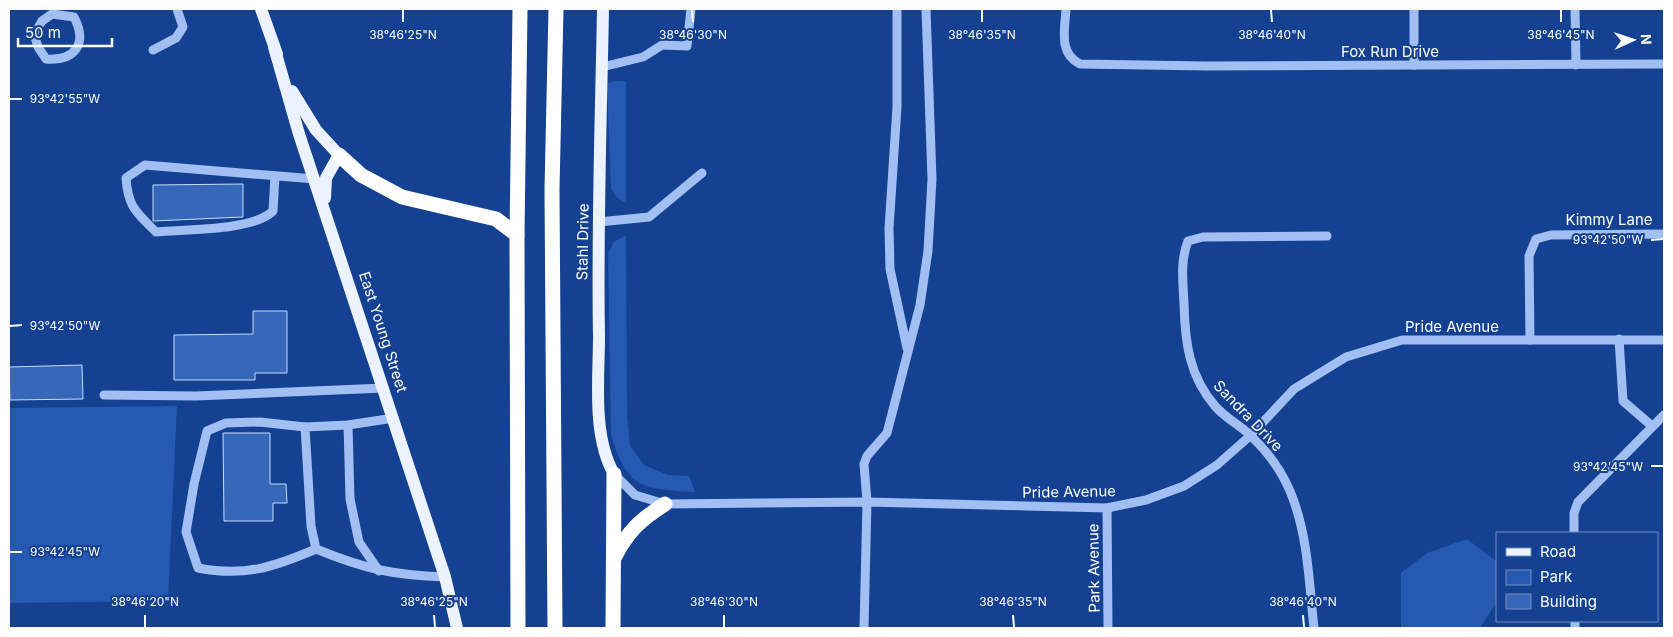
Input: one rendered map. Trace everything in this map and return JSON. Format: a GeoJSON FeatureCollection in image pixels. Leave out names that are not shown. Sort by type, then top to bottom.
{"type":"FeatureCollection","features":[{"type":"Feature","properties":{"kind":"highway"},"geometry":{"type":"LineString","coordinates":[[518,628],[517,235],[520,9]]}},
{"type":"Feature","properties":{"kind":"highway"},"geometry":{"type":"LineString","coordinates":[[555,628],[552,189],[556,9]]}},
{"type":"Feature","properties":{"kind":"highway"},"geometry":{"type":"LineString","coordinates":[[340,155],[361,174],[402,197],[496,219],[517,235]]}},
{"type":"Feature","properties":{"kind":"highway"},"geometry":{"type":"LineString","coordinates":[[613,628],[614,474]]}},
{"type":"Feature","properties":{"kind":"highway"},"geometry":{"type":"LineString","coordinates":[[613,560],[625,537],[642,519],[666,504]]}},
{"type":"Feature","properties":{"kind":"main road","name":"East Young Street"},"geometry":{"type":"LineString","coordinates":[[261,9],[299,134],[325,208],[445,577],[457,628]]}},
{"type":"Feature","properties":{"kind":"main road","name":"Stahl Drive"},"geometry":{"type":"LineString","coordinates":[[603,9],[599,222],[600,422],[602,448],[614,474]]}},
{"type":"Feature","properties":{"kind":"main road","name":"East Young Street"},"geometry":{"type":"LineString","coordinates":[[274,47],[293,94],[316,130],[340,155]]}},
{"type":"Feature","properties":{"kind":"main road"},"geometry":{"type":"LineString","coordinates":[[325,208],[326,178],[340,155]]}},
{"type":"Feature","properties":{"kind":"street"},"geometry":{"type":"LineString","coordinates":[[153,50],[176,38],[184,27],[177,9]]}},
{"type":"Feature","properties":{"kind":"street"},"geometry":{"type":"LineString","coordinates":[[602,67],[643,57],[662,45],[687,46],[691,9]]}},
{"type":"Feature","properties":{"kind":"street"},"geometry":{"type":"LineString","coordinates":[[897,9],[897,108],[889,245],[892,279],[907,348]]}},
{"type":"Feature","properties":{"kind":"street"},"geometry":{"type":"LineString","coordinates":[[864,628],[866,502],[864,464],[867,456],[887,433],[907,348],[920,305],[928,251],[932,179],[926,9]]}},
{"type":"Feature","properties":{"kind":"street","name":"Fox Run Drive"},"geometry":{"type":"LineString","coordinates":[[1066,9],[1064,37],[1067,54],[1080,64],[1664,64]]}},
{"type":"Feature","properties":{"kind":"street"},"geometry":{"type":"LineString","coordinates":[[1414,9],[1414,65]]}},
{"type":"Feature","properties":{"kind":"street"},"geometry":{"type":"LineString","coordinates":[[1575,9],[1576,65]]}},
{"type":"Feature","properties":{"kind":"street"},"geometry":{"type":"LineString","coordinates":[[51,11],[74,18],[80,34],[78,49],[71,56],[58,60],[46,59],[38,47],[34,34],[51,11]]}},
{"type":"Feature","properties":{"kind":"street"},"geometry":{"type":"LineString","coordinates":[[275,176],[273,211],[266,218],[239,225],[156,232],[133,210],[128,197],[126,178],[145,164],[315,179]]}},
{"type":"Feature","properties":{"kind":"street"},"geometry":{"type":"LineString","coordinates":[[599,222],[649,217],[702,173]]}},
{"type":"Feature","properties":{"kind":"street","name":"Kimmy Lane"},"geometry":{"type":"LineString","coordinates":[[1530,340],[1530,256],[1536,239],[1551,235],[1664,234]]}},
{"type":"Feature","properties":{"kind":"street","name":"Sandra Drive"},"geometry":{"type":"LineString","coordinates":[[1314,628],[1301,525],[1289,490],[1274,462],[1251,435],[1216,408],[1200,386],[1190,362],[1185,338],[1182,256],[1188,241],[1204,237],[1328,236]]}},
{"type":"Feature","properties":{"kind":"street"},"geometry":{"type":"LineString","coordinates":[[1619,339],[1623,401],[1652,426]]}},
{"type":"Feature","properties":{"kind":"street","name":"Pride Avenue"},"geometry":{"type":"LineString","coordinates":[[614,474],[634,495],[666,504],[866,502],[1107,508],[1146,500],[1184,486],[1217,465],[1251,435],[1294,389],[1346,357],[1402,340],[1664,340]]}},
{"type":"Feature","properties":{"kind":"street"},"geometry":{"type":"LineString","coordinates":[[104,395],[196,396],[384,388]]}},
{"type":"Feature","properties":{"kind":"street"},"geometry":{"type":"LineString","coordinates":[[1574,532],[1574,513],[1578,502],[1664,415]]}},
{"type":"Feature","properties":{"kind":"street"},"geometry":{"type":"LineString","coordinates":[[394,418],[348,425],[305,427],[260,422],[226,423],[207,431],[194,484],[186,532],[198,568],[223,573],[275,566],[316,549],[357,566],[379,572],[406,576],[445,577]]}},
{"type":"Feature","properties":{"kind":"street"},"geometry":{"type":"LineString","coordinates":[[348,425],[350,499],[359,542],[379,572]]}},
{"type":"Feature","properties":{"kind":"street"},"geometry":{"type":"LineString","coordinates":[[305,427],[310,526],[316,549]]}},
{"type":"Feature","properties":{"kind":"street","name":"Park Avenue"},"geometry":{"type":"LineString","coordinates":[[1107,508],[1108,628]]}},
{"type":"Feature","properties":{"kind":"green space"},"geometry":{"type":"Polygon","coordinates":[[[626,81],[626,203],[617,198],[611,188],[607,83],[626,81]]]}},
{"type":"Feature","properties":{"kind":"green space"},"geometry":{"type":"Polygon","coordinates":[[[626,235],[627,415],[630,446],[644,465],[668,475],[689,476],[695,492],[662,489],[640,483],[631,476],[624,466],[611,435],[608,253],[614,242],[626,235]]]}},
{"type":"Feature","properties":{"kind":"green space"},"geometry":{"type":"Polygon","coordinates":[[[177,406],[168,601],[9,603],[9,408],[177,406]]]}},
{"type":"Feature","properties":{"kind":"green space"},"geometry":{"type":"Polygon","coordinates":[[[1467,539],[1496,561],[1496,603],[1480,628],[1401,628],[1401,573],[1427,553],[1467,539]]]}},
{"type":"Feature","properties":{"kind":"building"},"geometry":{"type":"Polygon","coordinates":[[[243,184],[243,217],[153,221],[153,185],[243,184]]]}},
{"type":"Feature","properties":{"kind":"building"},"geometry":{"type":"Polygon","coordinates":[[[253,311],[287,311],[287,373],[255,373],[255,380],[174,380],[174,335],[253,334],[253,311]]]}},
{"type":"Feature","properties":{"kind":"building"},"geometry":{"type":"Polygon","coordinates":[[[82,365],[83,399],[10,400],[9,367],[82,365]]]}},
{"type":"Feature","properties":{"kind":"building"},"geometry":{"type":"Polygon","coordinates":[[[223,433],[270,433],[270,484],[286,484],[287,503],[273,503],[273,521],[224,521],[223,433]]]}}]}
